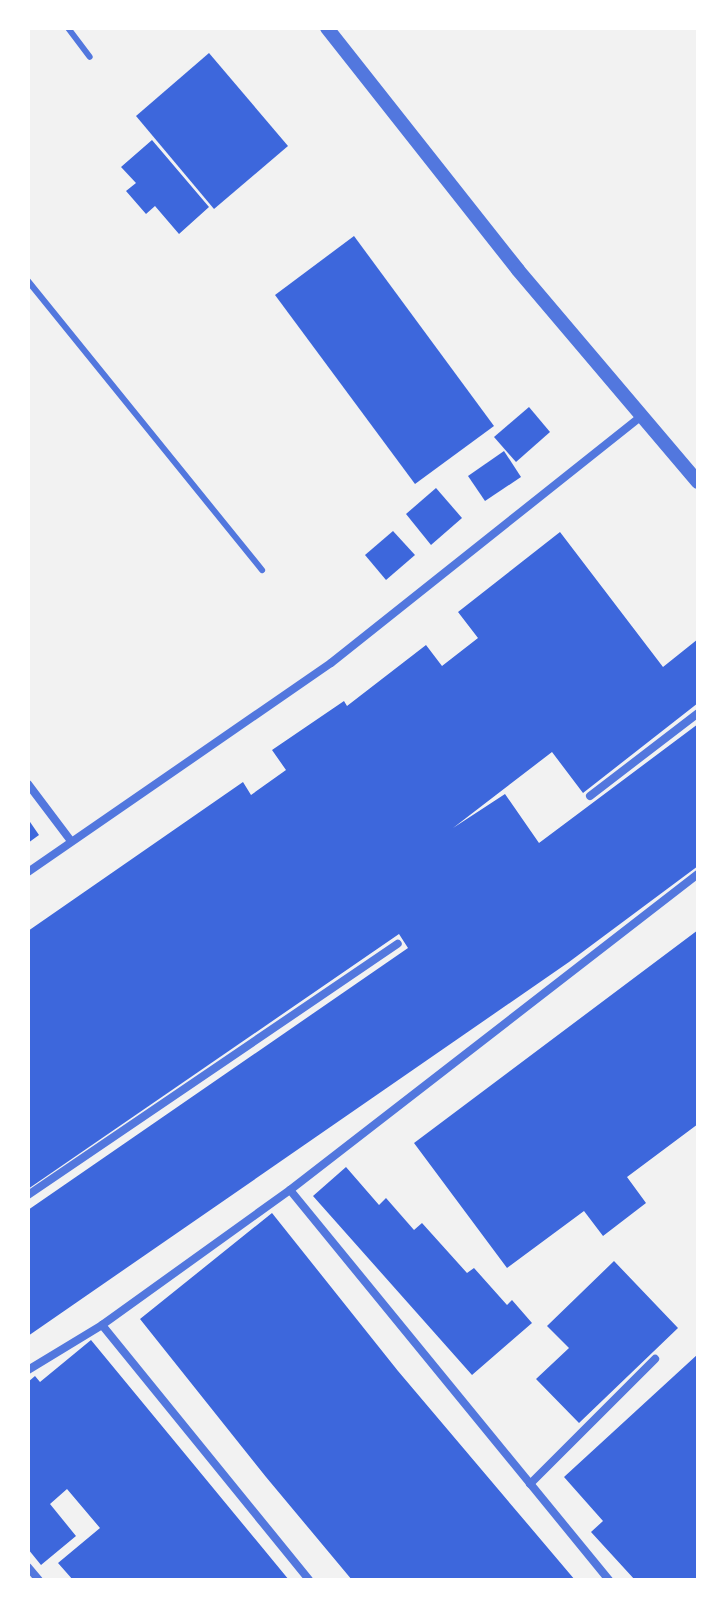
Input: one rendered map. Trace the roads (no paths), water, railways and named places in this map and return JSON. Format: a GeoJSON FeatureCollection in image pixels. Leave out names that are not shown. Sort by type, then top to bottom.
{"type":"FeatureCollection","features":[{"type":"Feature","properties":{"kind":"street"},"geometry":{"type":"LineString","coordinates":[[327,28],[509,258],[698,482]]}},
{"type":"Feature","properties":{"kind":"street"},"geometry":{"type":"LineString","coordinates":[[28,872],[331,663],[642,416]]}},
{"type":"Feature","properties":{"kind":"street"},"geometry":{"type":"LineString","coordinates":[[590,796],[698,713]]}},
{"type":"Feature","properties":{"kind":"street"},"geometry":{"type":"LineString","coordinates":[[28,784],[71,841]]}},
{"type":"Feature","properties":{"kind":"street"},"geometry":{"type":"LineString","coordinates":[[28,1370],[102,1325],[290,1190],[698,874]]}},
{"type":"Feature","properties":{"kind":"street"},"geometry":{"type":"LineString","coordinates":[[28,1195],[398,944]]}},
{"type":"Feature","properties":{"kind":"street"},"geometry":{"type":"LineString","coordinates":[[290,1190],[609,1580]]}},
{"type":"Feature","properties":{"kind":"street"},"geometry":{"type":"LineString","coordinates":[[102,1325],[309,1580]]}},
{"type":"Feature","properties":{"kind":"street"},"geometry":{"type":"LineString","coordinates":[[530,1484],[655,1359]]}},
{"type":"Feature","properties":{"kind":"street"},"geometry":{"type":"LineString","coordinates":[[28,1567],[39,1580]]}},
{"type":"Feature","properties":{"kind":"lane"},"geometry":{"type":"LineString","coordinates":[[68,28],[90,57]]}},
{"type":"Feature","properties":{"kind":"lane"},"geometry":{"type":"LineString","coordinates":[[28,281],[262,570]]}}]}
